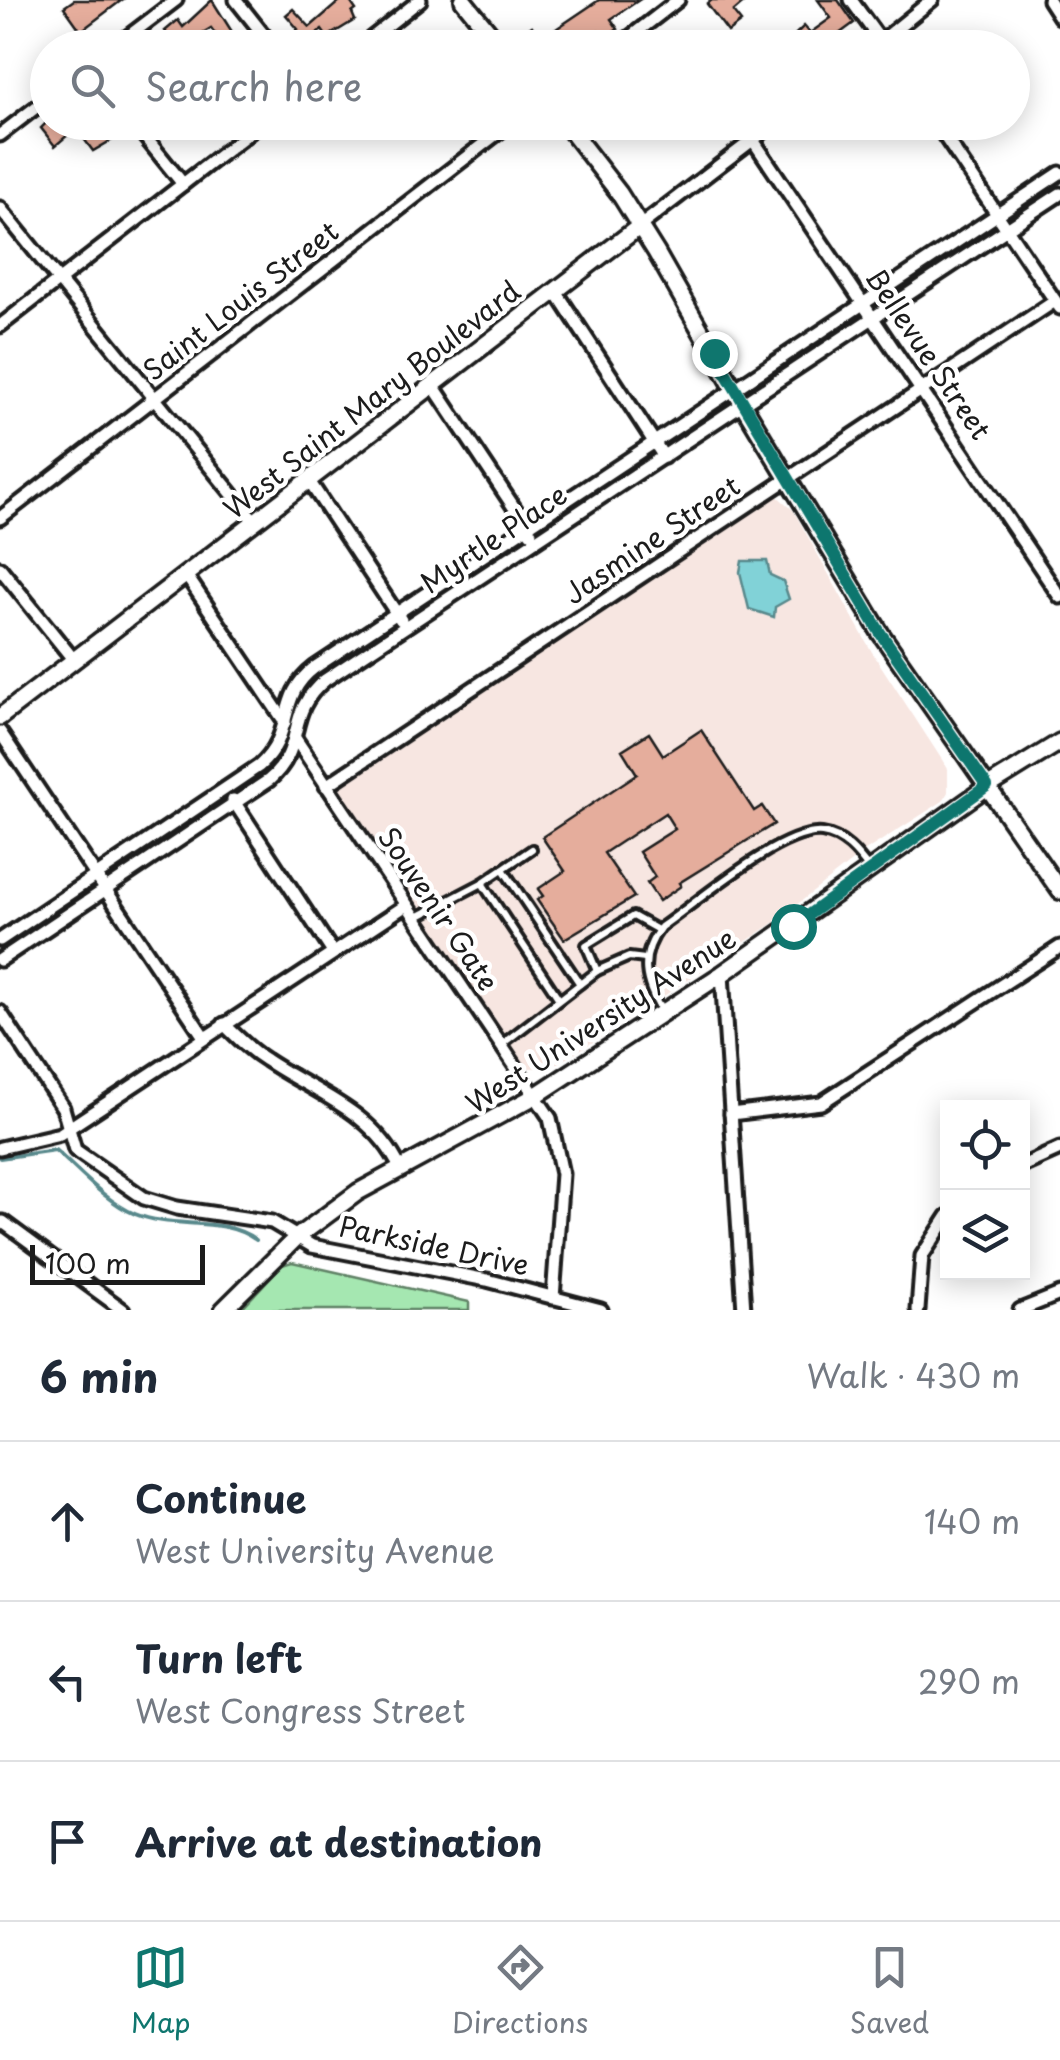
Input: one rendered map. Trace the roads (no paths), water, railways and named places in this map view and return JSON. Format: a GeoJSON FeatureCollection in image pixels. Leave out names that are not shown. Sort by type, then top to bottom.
{"type":"FeatureCollection","features":[{"type":"Feature","properties":{"kind":"main road"},"geometry":{"type":"LineString","coordinates":[[463,0],[487,30]]}},
{"type":"Feature","properties":{"kind":"main road"},"geometry":{"type":"LineString","coordinates":[[577,140],[640,226],[881,634],[1060,891]]}},
{"type":"Feature","properties":{"kind":"main road","name":"West Saint Mary Boulevard"},"geometry":{"type":"LineString","coordinates":[[0,717],[640,226]]}},
{"type":"Feature","properties":{"kind":"main road","name":"West University Avenue"},"geometry":{"type":"LineString","coordinates":[[223,1310],[297,1237],[400,1168],[458,1142],[536,1096],[722,974],[987,786],[1060,742]]}},
{"type":"Feature","properties":{"kind":"street"},"geometry":{"type":"LineString","coordinates":[[137,30],[176,0]]}},
{"type":"Feature","properties":{"kind":"street"},"geometry":{"type":"LineString","coordinates":[[236,0],[260,30]]}},
{"type":"Feature","properties":{"kind":"street"},"geometry":{"type":"LineString","coordinates":[[382,30],[420,0]]}},
{"type":"Feature","properties":{"kind":"street"},"geometry":{"type":"LineString","coordinates":[[639,30],[678,0]]}},
{"type":"Feature","properties":{"kind":"street"},"geometry":{"type":"LineString","coordinates":[[851,0],[870,30]]}},
{"type":"Feature","properties":{"kind":"street"},"geometry":{"type":"LineString","coordinates":[[897,30],[932,0]]}},
{"type":"Feature","properties":{"kind":"street"},"geometry":{"type":"LineString","coordinates":[[1049,0],[1060,17]]}},
{"type":"Feature","properties":{"kind":"street"},"geometry":{"type":"LineString","coordinates":[[0,135],[30,112]]}},
{"type":"Feature","properties":{"kind":"street"},"geometry":{"type":"LineString","coordinates":[[148,140],[183,184]]}},
{"type":"Feature","properties":{"kind":"street"},"geometry":{"type":"LineString","coordinates":[[0,326],[239,140]]}},
{"type":"Feature","properties":{"kind":"street","name":"Saint Louis Street"},"geometry":{"type":"LineString","coordinates":[[0,518],[489,140]]}},
{"type":"Feature","properties":{"kind":"street","name":"West Saint Mary Boulevard"},"geometry":{"type":"LineString","coordinates":[[640,226],[754,140]]}},
{"type":"Feature","properties":{"kind":"street","name":"Bellevue Street"},"geometry":{"type":"LineString","coordinates":[[754,140],[1060,597]]}},
{"type":"Feature","properties":{"kind":"street"},"geometry":{"type":"LineString","coordinates":[[947,140],[1058,305]]}},
{"type":"Feature","properties":{"kind":"street","name":"Myrtle Place"},"geometry":{"type":"LineString","coordinates":[[0,960],[279,772],[296,740],[297,714],[317,687],[664,456],[864,304],[1060,174]]}},
{"type":"Feature","properties":{"kind":"street","name":"Myrtle Place"},"geometry":{"type":"LineString","coordinates":[[0,940],[226,790],[269,757],[287,725],[288,702],[306,674],[654,442],[873,318],[1060,194]]}},
{"type":"Feature","properties":{"kind":"street"},"geometry":{"type":"LineString","coordinates":[[0,208],[255,522]]}},
{"type":"Feature","properties":{"kind":"street"},"geometry":{"type":"LineString","coordinates":[[555,290],[664,456]]}},
{"type":"Feature","properties":{"kind":"street","name":"Jasmine Street"},"geometry":{"type":"LineString","coordinates":[[326,786],[1058,305]]}},
{"type":"Feature","properties":{"kind":"street"},"geometry":{"type":"LineString","coordinates":[[434,387],[536,540]]}},
{"type":"Feature","properties":{"kind":"street"},"geometry":{"type":"LineString","coordinates":[[309,481],[406,628]]}},
{"type":"Feature","properties":{"kind":"street"},"geometry":{"type":"LineString","coordinates":[[0,568],[73,659]]}},
{"type":"Feature","properties":{"kind":"street","name":"Souvenir Gate"},"geometry":{"type":"LineString","coordinates":[[186,575],[550,1118],[561,1159],[553,1298]]}},
{"type":"Feature","properties":{"kind":"street"},"geometry":{"type":"LineString","coordinates":[[0,732],[204,1037]]}},
{"type":"Feature","properties":{"kind":"street"},"geometry":{"type":"LineString","coordinates":[[226,790],[332,951]]}},
{"type":"Feature","properties":{"kind":"street"},"geometry":{"type":"LineString","coordinates":[[0,1148],[55,1136],[405,906]]}},
{"type":"Feature","properties":{"kind":"street"},"geometry":{"type":"LineString","coordinates":[[731,1114],[821,1103],[1060,947]]}},
{"type":"Feature","properties":{"kind":"street"},"geometry":{"type":"LineString","coordinates":[[722,974],[744,1310]]}},
{"type":"Feature","properties":{"kind":"street","name":"Parkside Drive"},"geometry":{"type":"LineString","coordinates":[[0,1012],[62,1108],[75,1150],[144,1198],[176,1208],[272,1222],[312,1246],[487,1280],[600,1310]]}},
{"type":"Feature","properties":{"kind":"street"},"geometry":{"type":"LineString","coordinates":[[224,1024],[261,1057],[361,1117],[390,1148],[400,1168]]}},
{"type":"Feature","properties":{"kind":"street"},"geometry":{"type":"LineString","coordinates":[[1030,1163],[1060,1150]]}},
{"type":"Feature","properties":{"kind":"street"},"geometry":{"type":"LineString","coordinates":[[3,1222],[123,1310]]}},
{"type":"Feature","properties":{"kind":"street"},"geometry":{"type":"LineString","coordinates":[[918,1310],[922,1256],[940,1225]]}},
{"type":"Feature","properties":{"kind":"street"},"geometry":{"type":"LineString","coordinates":[[1022,1310],[1060,1294]]}},
{"type":"Feature","properties":{"kind":"lane"},"geometry":{"type":"LineString","coordinates":[[663,1013],[648,989],[646,959],[648,944],[658,930],[790,838],[823,833],[839,838],[856,850],[871,871]]}},
{"type":"Feature","properties":{"kind":"lane"},"geometry":{"type":"LineString","coordinates":[[414,919],[482,883],[532,849]]}},
{"type":"Feature","properties":{"kind":"lane"},"geometry":{"type":"LineString","coordinates":[[503,869],[580,984]]}},
{"type":"Feature","properties":{"kind":"lane"},"geometry":{"type":"LineString","coordinates":[[482,883],[559,999]]}},
{"type":"Feature","properties":{"kind":"lane"},"geometry":{"type":"LineString","coordinates":[[597,970],[586,945],[633,916],[658,930]]}},
{"type":"Feature","properties":{"kind":"lane"},"geometry":{"type":"LineString","coordinates":[[500,1045],[597,970],[629,957],[646,959]]}},
{"type":"Feature","properties":{"kind":"water"},"geometry":{"type":"Polygon","coordinates":[[[742,561],[767,561],[770,575],[783,581],[789,599],[775,607],[774,617],[749,609],[740,572],[742,561]]]}},
{"type":"Feature","properties":{"kind":"waterway"},"geometry":{"type":"LineString","coordinates":[[0,1158],[55,1150],[103,1194],[135,1214],[228,1228],[256,1240]]}}]}
